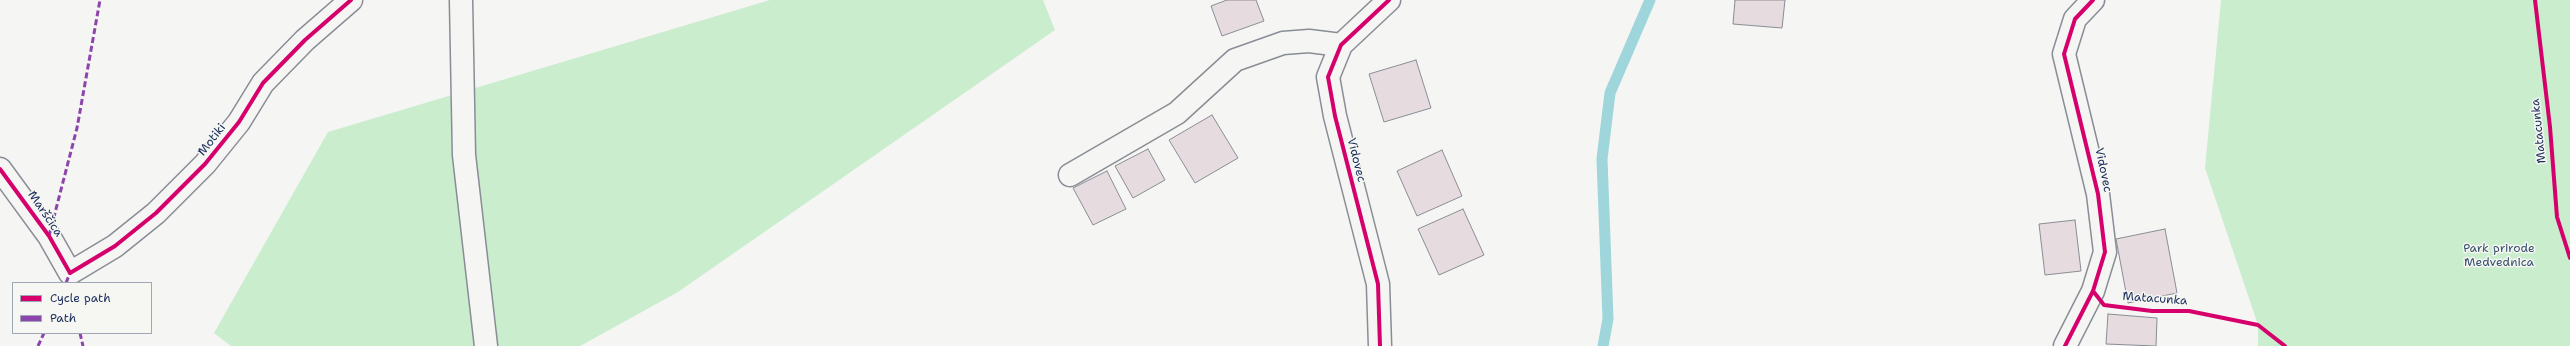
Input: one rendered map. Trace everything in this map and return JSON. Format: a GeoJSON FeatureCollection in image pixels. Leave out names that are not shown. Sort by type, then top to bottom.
{"type":"FeatureCollection","features":[{"type":"Feature","properties":{"kind":"street","name":"Motiki"},"geometry":{"type":"LineString","coordinates":[[70,273],[115,246],[172,196],[215,152],[239,122],[263,83],[305,40],[351,0]]}},
{"type":"Feature","properties":{"kind":"street"},"geometry":{"type":"LineString","coordinates":[[461,0],[464,155],[486,346]]}},
{"type":"Feature","properties":{"kind":"street","name":"Vidovec"},"geometry":{"type":"LineString","coordinates":[[1380,346],[1378,284],[1334,116],[1328,77],[1341,45],[1389,0]]}},
{"type":"Feature","properties":{"kind":"street","name":"Vidovec"},"geometry":{"type":"LineString","coordinates":[[2065,346],[2093,291],[2104,252],[2098,194],[2064,54],[2075,18],[2093,0]]}},
{"type":"Feature","properties":{"kind":"street"},"geometry":{"type":"LineString","coordinates":[[1070,175],[1177,113],[1235,60],[1284,43],[1309,41],[1341,45]]}},
{"type":"Feature","properties":{"kind":"street","name":"Marščica"},"geometry":{"type":"LineString","coordinates":[[0,169],[48,236],[70,273]]}},
{"type":"Feature","properties":{"kind":"green space"},"geometry":{"type":"Polygon","coordinates":[[[770,0],[1043,0],[1055,30],[678,292],[580,346],[231,346],[214,333],[328,132],[770,0]]]}},
{"type":"Feature","properties":{"kind":"green space","name":"Park prirode Medvednica"},"geometry":{"type":"Polygon","coordinates":[[[2221,0],[2570,0],[2570,346],[2258,346],[2258,325],[2205,168],[2221,0]]]}},
{"type":"Feature","properties":{"kind":"building"},"geometry":{"type":"Polygon","coordinates":[[[1227,0],[1256,0],[1264,21],[1222,36],[1211,6],[1227,0]]]}},
{"type":"Feature","properties":{"kind":"building"},"geometry":{"type":"Polygon","coordinates":[[[1735,0],[1785,0],[1782,28],[1733,24],[1735,0]]]}},
{"type":"Feature","properties":{"kind":"building"},"geometry":{"type":"Polygon","coordinates":[[[1416,60],[1431,108],[1384,122],[1369,74],[1416,60]]]}},
{"type":"Feature","properties":{"kind":"building"},"geometry":{"type":"Polygon","coordinates":[[[1212,115],[1238,158],[1195,183],[1169,140],[1212,115]]]}},
{"type":"Feature","properties":{"kind":"building"},"geometry":{"type":"Polygon","coordinates":[[[1148,149],[1165,180],[1133,198],[1115,166],[1148,149]]]}},
{"type":"Feature","properties":{"kind":"building"},"geometry":{"type":"Polygon","coordinates":[[[1442,150],[1462,196],[1417,216],[1397,171],[1442,150]]]}},
{"type":"Feature","properties":{"kind":"building"},"geometry":{"type":"Polygon","coordinates":[[[1107,171],[1126,209],[1093,225],[1073,188],[1107,171]]]}},
{"type":"Feature","properties":{"kind":"building"},"geometry":{"type":"Polygon","coordinates":[[[1463,209],[1484,255],[1439,275],[1418,229],[1463,209]]]}},
{"type":"Feature","properties":{"kind":"building"},"geometry":{"type":"Polygon","coordinates":[[[2075,220],[2081,271],[2045,275],[2039,224],[2075,220]]]}},
{"type":"Feature","properties":{"kind":"building"},"geometry":{"type":"Polygon","coordinates":[[[2165,229],[2177,293],[2128,303],[2116,239],[2165,229]]]}},
{"type":"Feature","properties":{"kind":"building"},"geometry":{"type":"Polygon","coordinates":[[[2108,314],[2157,318],[2156,346],[2106,344],[2108,314]]]}},
{"type":"Feature","properties":{"kind":"waterway","name":"Vidovec"},"geometry":{"type":"LineString","coordinates":[[1603,346],[1608,319],[1602,159],[1610,93],[1650,0]]}},
{"type":"Feature","properties":{"kind":"marked path"},"geometry":{"type":"LineString","coordinates":[[49,236],[77,128],[100,0]]}},
{"type":"Feature","properties":{"kind":"marked path"},"geometry":{"type":"LineString","coordinates":[[66,282],[70,273]]}},
{"type":"Feature","properties":{"kind":"marked path"},"geometry":{"type":"LineString","coordinates":[[38,346],[44,334]]}},
{"type":"Feature","properties":{"kind":"marked path"},"geometry":{"type":"LineString","coordinates":[[80,334],[83,346]]}},
{"type":"Feature","properties":{"kind":"cycle path"},"geometry":{"type":"LineString","coordinates":[[0,169],[49,236],[70,273],[115,246],[156,213],[205,164],[239,122],[263,83],[305,40],[351,0]]}},
{"type":"Feature","properties":{"kind":"cycle path"},"geometry":{"type":"LineString","coordinates":[[1380,346],[1378,284],[1335,116],[1328,77],[1341,45],[1389,0]]}},
{"type":"Feature","properties":{"kind":"cycle path"},"geometry":{"type":"LineString","coordinates":[[2065,346],[2093,291],[2105,252],[2098,194],[2064,54],[2075,19],[2093,0]]}},
{"type":"Feature","properties":{"kind":"cycle path","name":"Matacunka"},"geometry":{"type":"LineString","coordinates":[[2535,0],[2550,127],[2557,217],[2570,258]]}},
{"type":"Feature","properties":{"kind":"cycle path","name":"Matacunka"},"geometry":{"type":"LineString","coordinates":[[2093,291],[2104,305],[2152,311],[2189,311],[2258,325],[2285,346]]}}]}
